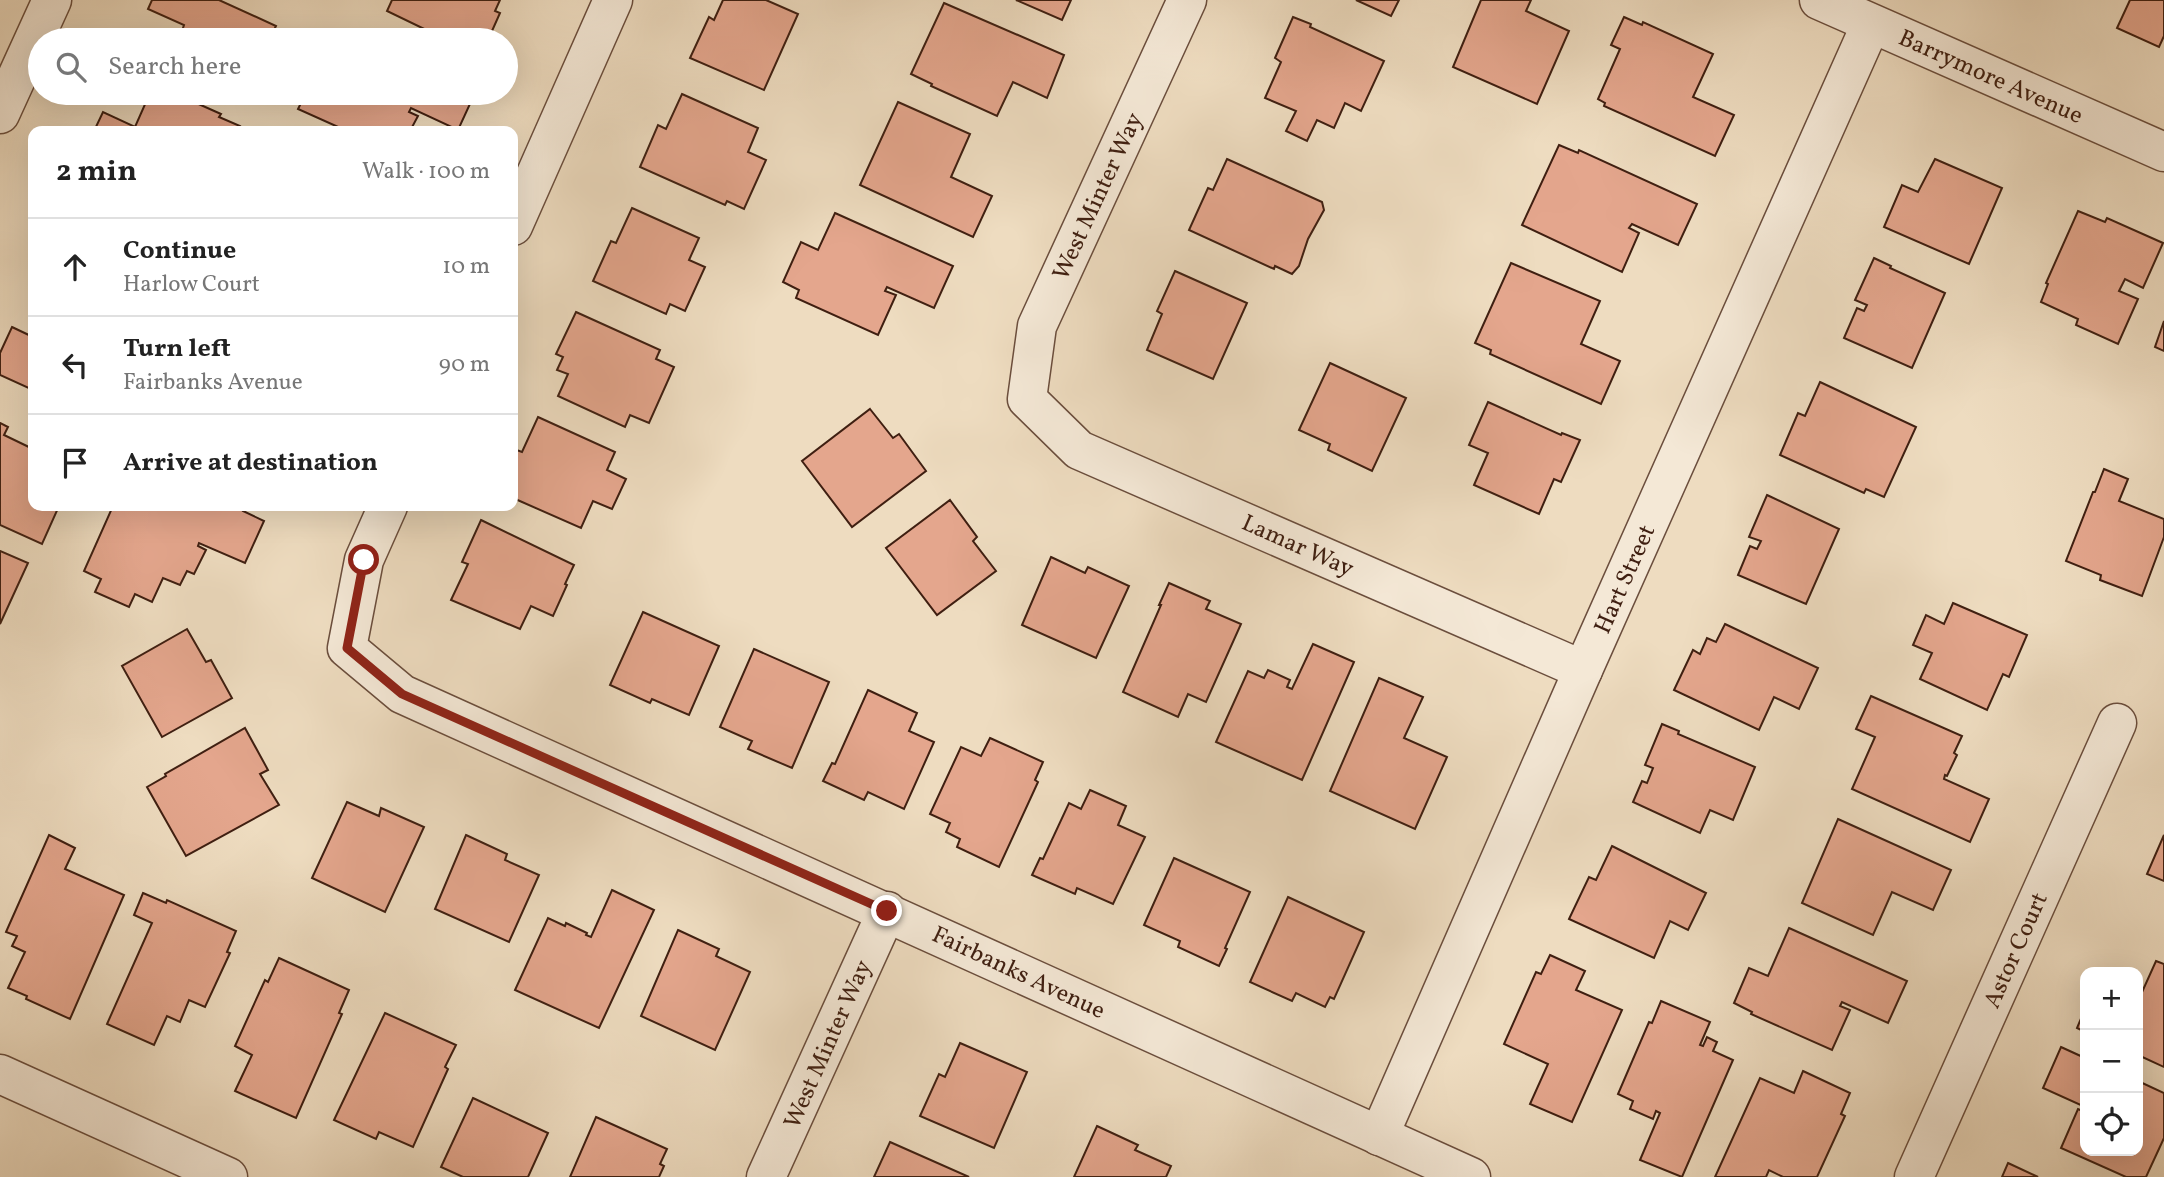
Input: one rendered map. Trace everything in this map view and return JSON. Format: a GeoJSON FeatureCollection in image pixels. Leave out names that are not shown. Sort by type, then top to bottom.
{"type":"FeatureCollection","features":[{"type":"Feature","properties":{"kind":"street"},"geometry":{"type":"LineString","coordinates":[[39,28],[52,0]]}},
{"type":"Feature","properties":{"kind":"street"},"geometry":{"type":"LineString","coordinates":[[518,215],[613,0]]}},
{"type":"Feature","properties":{"kind":"street","name":"West Minter Way"},"geometry":{"type":"LineString","coordinates":[[1027,399],[1037,326],[1187,0]]}},
{"type":"Feature","properties":{"kind":"street","name":"Barrymore Avenue"},"geometry":{"type":"LineString","coordinates":[[1819,0],[2164,152]]}},
{"type":"Feature","properties":{"kind":"street","name":"Hart Street"},"geometry":{"type":"LineString","coordinates":[[1379,1136],[1871,24]]}},
{"type":"Feature","properties":{"kind":"street"},"geometry":{"type":"LineString","coordinates":[[0,114],[28,53]]}},
{"type":"Feature","properties":{"kind":"street","name":"Lamar Way"},"geometry":{"type":"LineString","coordinates":[[1027,399],[1079,450],[1583,670]]}},
{"type":"Feature","properties":{"kind":"street","name":"Fairbanks Avenue"},"geometry":{"type":"LineString","coordinates":[[386,511],[364,560],[347,648],[402,694],[1471,1177]]}},
{"type":"Feature","properties":{"kind":"street","name":"Astor Court"},"geometry":{"type":"LineString","coordinates":[[1914,1177],[2117,723]]}},
{"type":"Feature","properties":{"kind":"street","name":"West Minter Way"},"geometry":{"type":"LineString","coordinates":[[766,1177],[887,911]]}},
{"type":"Feature","properties":{"kind":"street"},"geometry":{"type":"LineString","coordinates":[[0,1074],[228,1177]]}},
{"type":"Feature","properties":{"kind":"building"},"geometry":{"type":"Polygon","coordinates":[[[152,0],[219,0],[276,26],[183,28],[184,25],[148,9],[152,0]]]}},
{"type":"Feature","properties":{"kind":"building"},"geometry":{"type":"Polygon","coordinates":[[[392,0],[500,0],[495,11],[500,13],[493,28],[422,28],[387,11],[392,0]]]}},
{"type":"Feature","properties":{"kind":"building"},"geometry":{"type":"Polygon","coordinates":[[[723,0],[766,0],[798,14],[764,90],[690,58],[709,17],[714,20],[723,0]]]}},
{"type":"Feature","properties":{"kind":"building"},"geometry":{"type":"Polygon","coordinates":[[[1016,0],[1071,0],[1062,20],[1016,0]]]}},
{"type":"Feature","properties":{"kind":"building"},"geometry":{"type":"Polygon","coordinates":[[[1356,0],[1399,0],[1391,16],[1356,0]]]}},
{"type":"Feature","properties":{"kind":"building"},"geometry":{"type":"Polygon","coordinates":[[[1481,0],[1531,0],[1526,11],[1569,31],[1537,104],[1453,67],[1481,0]]]}},
{"type":"Feature","properties":{"kind":"building"},"geometry":{"type":"Polygon","coordinates":[[[2130,0],[2164,0],[2164,36],[2159,47],[2117,28],[2130,0]]]}},
{"type":"Feature","properties":{"kind":"building"},"geometry":{"type":"Polygon","coordinates":[[[944,3],[1064,55],[1047,98],[1013,82],[997,116],[911,74],[944,3]]]}},
{"type":"Feature","properties":{"kind":"building"},"geometry":{"type":"Polygon","coordinates":[[[1293,17],[1384,61],[1361,111],[1345,103],[1334,128],[1317,120],[1307,141],[1286,131],[1296,111],[1265,98],[1281,62],[1275,58],[1293,17]]]}},
{"type":"Feature","properties":{"kind":"building"},"geometry":{"type":"Polygon","coordinates":[[[1624,17],[1642,25],[1643,22],[1713,54],[1693,97],[1734,115],[1715,156],[1604,106],[1605,103],[1598,99],[1620,49],[1611,45],[1624,17]]]}},
{"type":"Feature","properties":{"kind":"building"},"geometry":{"type":"Polygon","coordinates":[[[682,94],[758,128],[748,152],[766,160],[744,209],[727,201],[725,205],[640,167],[658,125],[666,129],[682,94]]]}},
{"type":"Feature","properties":{"kind":"building"},"geometry":{"type":"Polygon","coordinates":[[[898,102],[970,134],[951,177],[992,196],[973,237],[860,185],[898,102]]]}},
{"type":"Feature","properties":{"kind":"building"},"geometry":{"type":"Polygon","coordinates":[[[145,105],[201,105],[240,126],[135,126],[145,105]]]}},
{"type":"Feature","properties":{"kind":"building"},"geometry":{"type":"Polygon","coordinates":[[[300,105],[469,105],[460,126],[449,126],[411,108],[409,112],[418,116],[413,126],[336,126],[298,109],[300,105]]]}},
{"type":"Feature","properties":{"kind":"building"},"geometry":{"type":"Polygon","coordinates":[[[103,112],[133,126],[96,126],[103,112]]]}},
{"type":"Feature","properties":{"kind":"building"},"geometry":{"type":"Polygon","coordinates":[[[1559,145],[1578,153],[1579,150],[1697,204],[1678,245],[1632,224],[1629,228],[1639,233],[1622,272],[1522,225],[1559,145]]]}},
{"type":"Feature","properties":{"kind":"building"},"geometry":{"type":"Polygon","coordinates":[[[1227,159],[1322,202],[1324,210],[1308,239],[1299,266],[1292,274],[1275,266],[1274,269],[1189,230],[1208,188],[1213,190],[1227,159]]]}},
{"type":"Feature","properties":{"kind":"building"},"geometry":{"type":"Polygon","coordinates":[[[1935,159],[2002,188],[1969,264],[1884,227],[1902,185],[1918,192],[1935,159]]]}},
{"type":"Feature","properties":{"kind":"building"},"geometry":{"type":"Polygon","coordinates":[[[632,208],[699,238],[689,260],[705,267],[685,311],[670,304],[666,314],[593,281],[611,241],[616,243],[632,208]]]}},
{"type":"Feature","properties":{"kind":"building"},"geometry":{"type":"Polygon","coordinates":[[[2078,211],[2105,222],[2107,218],[2163,243],[2143,288],[2125,279],[2119,291],[2138,299],[2118,344],[2076,325],[2078,319],[2041,302],[2048,284],[2046,283],[2078,211]]]}},
{"type":"Feature","properties":{"kind":"building"},"geometry":{"type":"Polygon","coordinates":[[[835,213],[953,266],[934,308],[887,287],[885,291],[896,295],[878,335],[796,298],[799,290],[783,282],[801,242],[818,250],[835,213]]]}},
{"type":"Feature","properties":{"kind":"building"},"geometry":{"type":"Polygon","coordinates":[[[1874,258],[1945,293],[1912,368],[1844,338],[1857,308],[1864,311],[1867,305],[1855,300],[1874,258]]]}},
{"type":"Feature","properties":{"kind":"building"},"geometry":{"type":"Polygon","coordinates":[[[1511,263],[1600,301],[1581,344],[1620,361],[1601,404],[1490,354],[1491,350],[1475,343],[1511,263]]]}},
{"type":"Feature","properties":{"kind":"building"},"geometry":{"type":"Polygon","coordinates":[[[1175,271],[1247,303],[1213,379],[1147,350],[1162,314],[1157,311],[1175,271]]]}},
{"type":"Feature","properties":{"kind":"building"},"geometry":{"type":"Polygon","coordinates":[[[576,312],[660,350],[656,359],[674,367],[649,423],[630,415],[625,427],[558,396],[568,374],[557,370],[563,357],[556,354],[576,312]]]}},
{"type":"Feature","properties":{"kind":"building"},"geometry":{"type":"Polygon","coordinates":[[[2164,321],[2164,351],[2155,347],[2164,321]]]}},
{"type":"Feature","properties":{"kind":"building"},"geometry":{"type":"Polygon","coordinates":[[[12,327],[28,335],[28,388],[0,375],[0,353],[12,327]]]}},
{"type":"Feature","properties":{"kind":"building"},"geometry":{"type":"Polygon","coordinates":[[[1330,363],[1406,398],[1372,471],[1328,450],[1330,444],[1299,430],[1330,363]]]}},
{"type":"Feature","properties":{"kind":"building"},"geometry":{"type":"Polygon","coordinates":[[[1820,382],[1916,427],[1884,497],[1866,489],[1864,493],[1780,455],[1798,413],[1805,416],[1820,382]]]}},
{"type":"Feature","properties":{"kind":"building"},"geometry":{"type":"Polygon","coordinates":[[[1488,402],[1561,435],[1562,433],[1580,440],[1561,482],[1554,479],[1539,514],[1474,485],[1488,453],[1469,445],[1488,402]]]}},
{"type":"Feature","properties":{"kind":"building"},"geometry":{"type":"Polygon","coordinates":[[[870,409],[893,438],[899,434],[926,471],[852,527],[802,461],[870,409]]]}},
{"type":"Feature","properties":{"kind":"building"},"geometry":{"type":"Polygon","coordinates":[[[538,417],[615,452],[607,470],[626,479],[612,509],[593,501],[581,528],[518,500],[518,450],[522,452],[538,417]]]}},
{"type":"Feature","properties":{"kind":"building"},"geometry":{"type":"Polygon","coordinates":[[[0,423],[8,427],[4,435],[28,447],[28,511],[57,511],[42,544],[0,525],[0,423]]]}},
{"type":"Feature","properties":{"kind":"building"},"geometry":{"type":"Polygon","coordinates":[[[2104,469],[2128,479],[2119,501],[2164,519],[2164,537],[2142,596],[2100,580],[2101,575],[2066,561],[2104,469]]]}},
{"type":"Feature","properties":{"kind":"building"},"geometry":{"type":"Polygon","coordinates":[[[1767,495],[1839,529],[1806,604],[1738,575],[1750,546],[1757,549],[1761,541],[1749,537],[1767,495]]]}},
{"type":"Feature","properties":{"kind":"building"},"geometry":{"type":"Polygon","coordinates":[[[950,500],[977,537],[973,541],[996,571],[937,615],[886,548],[950,500]]]}},
{"type":"Feature","properties":{"kind":"building"},"geometry":{"type":"Polygon","coordinates":[[[111,511],[243,511],[264,521],[245,563],[199,543],[198,546],[206,550],[194,574],[187,571],[180,585],[163,578],[152,602],[135,594],[129,607],[95,592],[101,579],[84,571],[111,511]]]}},
{"type":"Feature","properties":{"kind":"building"},"geometry":{"type":"Polygon","coordinates":[[[481,520],[574,565],[553,616],[531,606],[520,629],[451,600],[468,564],[462,562],[481,520]]]}},
{"type":"Feature","properties":{"kind":"building"},"geometry":{"type":"Polygon","coordinates":[[[0,551],[28,563],[0,624],[0,551]]]}},
{"type":"Feature","properties":{"kind":"building"},"geometry":{"type":"Polygon","coordinates":[[[1051,557],[1085,573],[1088,567],[1129,586],[1096,658],[1022,625],[1051,557]]]}},
{"type":"Feature","properties":{"kind":"building"},"geometry":{"type":"Polygon","coordinates":[[[1169,583],[1210,601],[1206,609],[1241,624],[1206,702],[1188,694],[1178,717],[1123,692],[1169,583]]]}},
{"type":"Feature","properties":{"kind":"building"},"geometry":{"type":"Polygon","coordinates":[[[1953,603],[2027,635],[2009,677],[2003,674],[1987,710],[1920,679],[1932,653],[1913,645],[1926,615],[1944,624],[1953,603]]]}},
{"type":"Feature","properties":{"kind":"building"},"geometry":{"type":"Polygon","coordinates":[[[643,612],[719,646],[689,715],[652,699],[650,703],[610,685],[643,612]]]}},
{"type":"Feature","properties":{"kind":"building"},"geometry":{"type":"Polygon","coordinates":[[[1725,624],[1818,668],[1799,709],[1774,697],[1759,730],[1674,690],[1693,650],[1700,654],[1707,638],[1716,642],[1725,624]]]}},
{"type":"Feature","properties":{"kind":"building"},"geometry":{"type":"Polygon","coordinates":[[[187,629],[206,662],[211,660],[232,698],[162,737],[122,666],[187,629]]]}},
{"type":"Feature","properties":{"kind":"building"},"geometry":{"type":"Polygon","coordinates":[[[1313,644],[1354,662],[1302,780],[1216,742],[1248,671],[1264,678],[1268,670],[1290,680],[1287,687],[1292,689],[1313,644]]]}},
{"type":"Feature","properties":{"kind":"building"},"geometry":{"type":"Polygon","coordinates":[[[754,649],[829,682],[792,768],[748,749],[752,741],[720,727],[754,649]]]}},
{"type":"Feature","properties":{"kind":"building"},"geometry":{"type":"Polygon","coordinates":[[[1379,678],[1423,697],[1404,738],[1447,757],[1415,829],[1330,791],[1379,678]]]}},
{"type":"Feature","properties":{"kind":"building"},"geometry":{"type":"Polygon","coordinates":[[[868,690],[917,713],[909,731],[934,742],[904,809],[868,792],[864,800],[823,781],[832,763],[835,764],[868,690]]]}},
{"type":"Feature","properties":{"kind":"building"},"geometry":{"type":"Polygon","coordinates":[[[1871,696],[1962,736],[1954,753],[1957,755],[1944,779],[1989,799],[1970,842],[1852,789],[1875,737],[1856,729],[1871,696]]]}},
{"type":"Feature","properties":{"kind":"building"},"geometry":{"type":"Polygon","coordinates":[[[1662,724],[1679,731],[1678,734],[1755,767],[1733,820],[1710,810],[1700,833],[1633,802],[1642,781],[1647,783],[1653,768],[1645,765],[1662,724]]]}},
{"type":"Feature","properties":{"kind":"building"},"geometry":{"type":"Polygon","coordinates":[[[245,728],[268,770],[260,774],[279,805],[186,856],[147,787],[245,728]]]}},
{"type":"Feature","properties":{"kind":"building"},"geometry":{"type":"Polygon","coordinates":[[[990,738],[1043,762],[1035,780],[1038,782],[999,867],[957,847],[960,839],[946,832],[950,823],[930,814],[961,747],[981,756],[990,738]]]}},
{"type":"Feature","properties":{"kind":"building"},"geometry":{"type":"Polygon","coordinates":[[[1090,790],[1126,806],[1118,825],[1145,837],[1113,904],[1077,888],[1075,894],[1032,875],[1040,858],[1043,859],[1069,803],[1081,809],[1090,790]]]}},
{"type":"Feature","properties":{"kind":"building"},"geometry":{"type":"Polygon","coordinates":[[[347,802],[379,816],[381,808],[424,827],[385,912],[312,878],[347,802]]]}},
{"type":"Feature","properties":{"kind":"building"},"geometry":{"type":"Polygon","coordinates":[[[1838,819],[1951,870],[1933,910],[1892,892],[1873,935],[1802,903],[1838,819]]]}},
{"type":"Feature","properties":{"kind":"building"},"geometry":{"type":"Polygon","coordinates":[[[49,835],[75,848],[65,869],[124,895],[70,1019],[8,988],[25,952],[12,946],[17,936],[6,932],[49,835]]]}},
{"type":"Feature","properties":{"kind":"building"},"geometry":{"type":"Polygon","coordinates":[[[466,835],[507,854],[505,860],[539,875],[509,942],[435,909],[466,835]]]}},
{"type":"Feature","properties":{"kind":"building"},"geometry":{"type":"Polygon","coordinates":[[[2164,835],[2164,881],[2147,874],[2164,835]]]}},
{"type":"Feature","properties":{"kind":"building"},"geometry":{"type":"Polygon","coordinates":[[[1612,846],[1706,893],[1688,930],[1670,921],[1654,958],[1569,919],[1589,877],[1596,880],[1612,846]]]}},
{"type":"Feature","properties":{"kind":"building"},"geometry":{"type":"Polygon","coordinates":[[[1174,858],[1250,892],[1219,966],[1178,947],[1180,941],[1144,925],[1174,858]]]}},
{"type":"Feature","properties":{"kind":"building"},"geometry":{"type":"Polygon","coordinates":[[[612,890],[654,910],[599,1028],[515,990],[548,918],[565,926],[566,923],[591,937],[612,890]]]}},
{"type":"Feature","properties":{"kind":"building"},"geometry":{"type":"Polygon","coordinates":[[[143,893],[166,903],[167,900],[236,931],[227,952],[230,953],[205,1007],[189,1000],[180,1022],[167,1016],[154,1045],[107,1024],[152,923],[134,915],[143,893]]]}},
{"type":"Feature","properties":{"kind":"building"},"geometry":{"type":"Polygon","coordinates":[[[1288,897],[1364,932],[1334,999],[1330,997],[1325,1007],[1296,993],[1292,1001],[1250,982],[1288,897]]]}},
{"type":"Feature","properties":{"kind":"building"},"geometry":{"type":"Polygon","coordinates":[[[1789,928],[1907,981],[1888,1023],[1842,1002],[1840,1006],[1850,1010],[1832,1050],[1751,1014],[1752,1012],[1734,1003],[1749,968],[1768,976],[1789,928]]]}},
{"type":"Feature","properties":{"kind":"building"},"geometry":{"type":"Polygon","coordinates":[[[678,930],[719,949],[716,956],[750,972],[715,1050],[641,1016],[678,930]]]}},
{"type":"Feature","properties":{"kind":"building"},"geometry":{"type":"Polygon","coordinates":[[[1550,955],[1585,971],[1576,990],[1622,1010],[1572,1122],[1530,1104],[1548,1064],[1504,1044],[1536,972],[1541,974],[1550,955]]]}},
{"type":"Feature","properties":{"kind":"building"},"geometry":{"type":"Polygon","coordinates":[[[279,958],[349,990],[339,1013],[342,1014],[296,1118],[235,1091],[252,1055],[235,1046],[265,980],[268,982],[279,958]]]}},
{"type":"Feature","properties":{"kind":"building"},"geometry":{"type":"Polygon","coordinates":[[[2156,961],[2164,964],[2164,1067],[2143,1057],[2143,990],[2156,961]]]}},
{"type":"Feature","properties":{"kind":"building"},"geometry":{"type":"Polygon","coordinates":[[[1661,1001],[1710,1022],[1700,1045],[1703,1046],[1707,1037],[1717,1042],[1713,1051],[1733,1060],[1682,1177],[1640,1160],[1660,1113],[1656,1111],[1653,1119],[1630,1109],[1633,1101],[1618,1094],[1661,1001]]]}},
{"type":"Feature","properties":{"kind":"building"},"geometry":{"type":"Polygon","coordinates":[[[385,1013],[456,1045],[413,1147],[379,1132],[376,1139],[334,1120],[385,1013]]]}},
{"type":"Feature","properties":{"kind":"building"},"geometry":{"type":"Polygon","coordinates":[[[960,1043],[1027,1072],[994,1148],[920,1116],[939,1074],[945,1077],[960,1043]]]}},
{"type":"Feature","properties":{"kind":"building"},"geometry":{"type":"Polygon","coordinates":[[[2061,1047],[2080,1056],[2080,1105],[2043,1088],[2061,1047]]]}},
{"type":"Feature","properties":{"kind":"building"},"geometry":{"type":"Polygon","coordinates":[[[1803,1071],[1850,1093],[1841,1114],[1845,1116],[1817,1177],[1783,1177],[1769,1170],[1766,1177],[1715,1177],[1760,1078],[1794,1093],[1803,1071]]]}},
{"type":"Feature","properties":{"kind":"building"},"geometry":{"type":"Polygon","coordinates":[[[2143,1083],[2164,1093],[2164,1138],[2146,1177],[2126,1177],[2061,1148],[2078,1109],[2080,1156],[2143,1156],[2143,1083]]]}},
{"type":"Feature","properties":{"kind":"building"},"geometry":{"type":"Polygon","coordinates":[[[473,1098],[548,1133],[528,1177],[463,1177],[441,1167],[473,1098]]]}},
{"type":"Feature","properties":{"kind":"building"},"geometry":{"type":"Polygon","coordinates":[[[596,1117],[667,1149],[660,1164],[664,1166],[659,1177],[570,1177],[596,1117]]]}},
{"type":"Feature","properties":{"kind":"building"},"geometry":{"type":"Polygon","coordinates":[[[1097,1126],[1138,1145],[1135,1150],[1171,1166],[1166,1177],[1074,1177],[1097,1126]]]}},
{"type":"Feature","properties":{"kind":"building"},"geometry":{"type":"Polygon","coordinates":[[[890,1142],[969,1177],[874,1177],[890,1142]]]}},
{"type":"Feature","properties":{"kind":"building"},"geometry":{"type":"Polygon","coordinates":[[[2008,1163],[2038,1177],[2002,1177],[2008,1163]]]}},
{"type":"Feature","properties":{"kind":"route"},"geometry":{"type":"LineString","coordinates":[[364,560],[347,648],[402,694],[887,911]]}}]}
